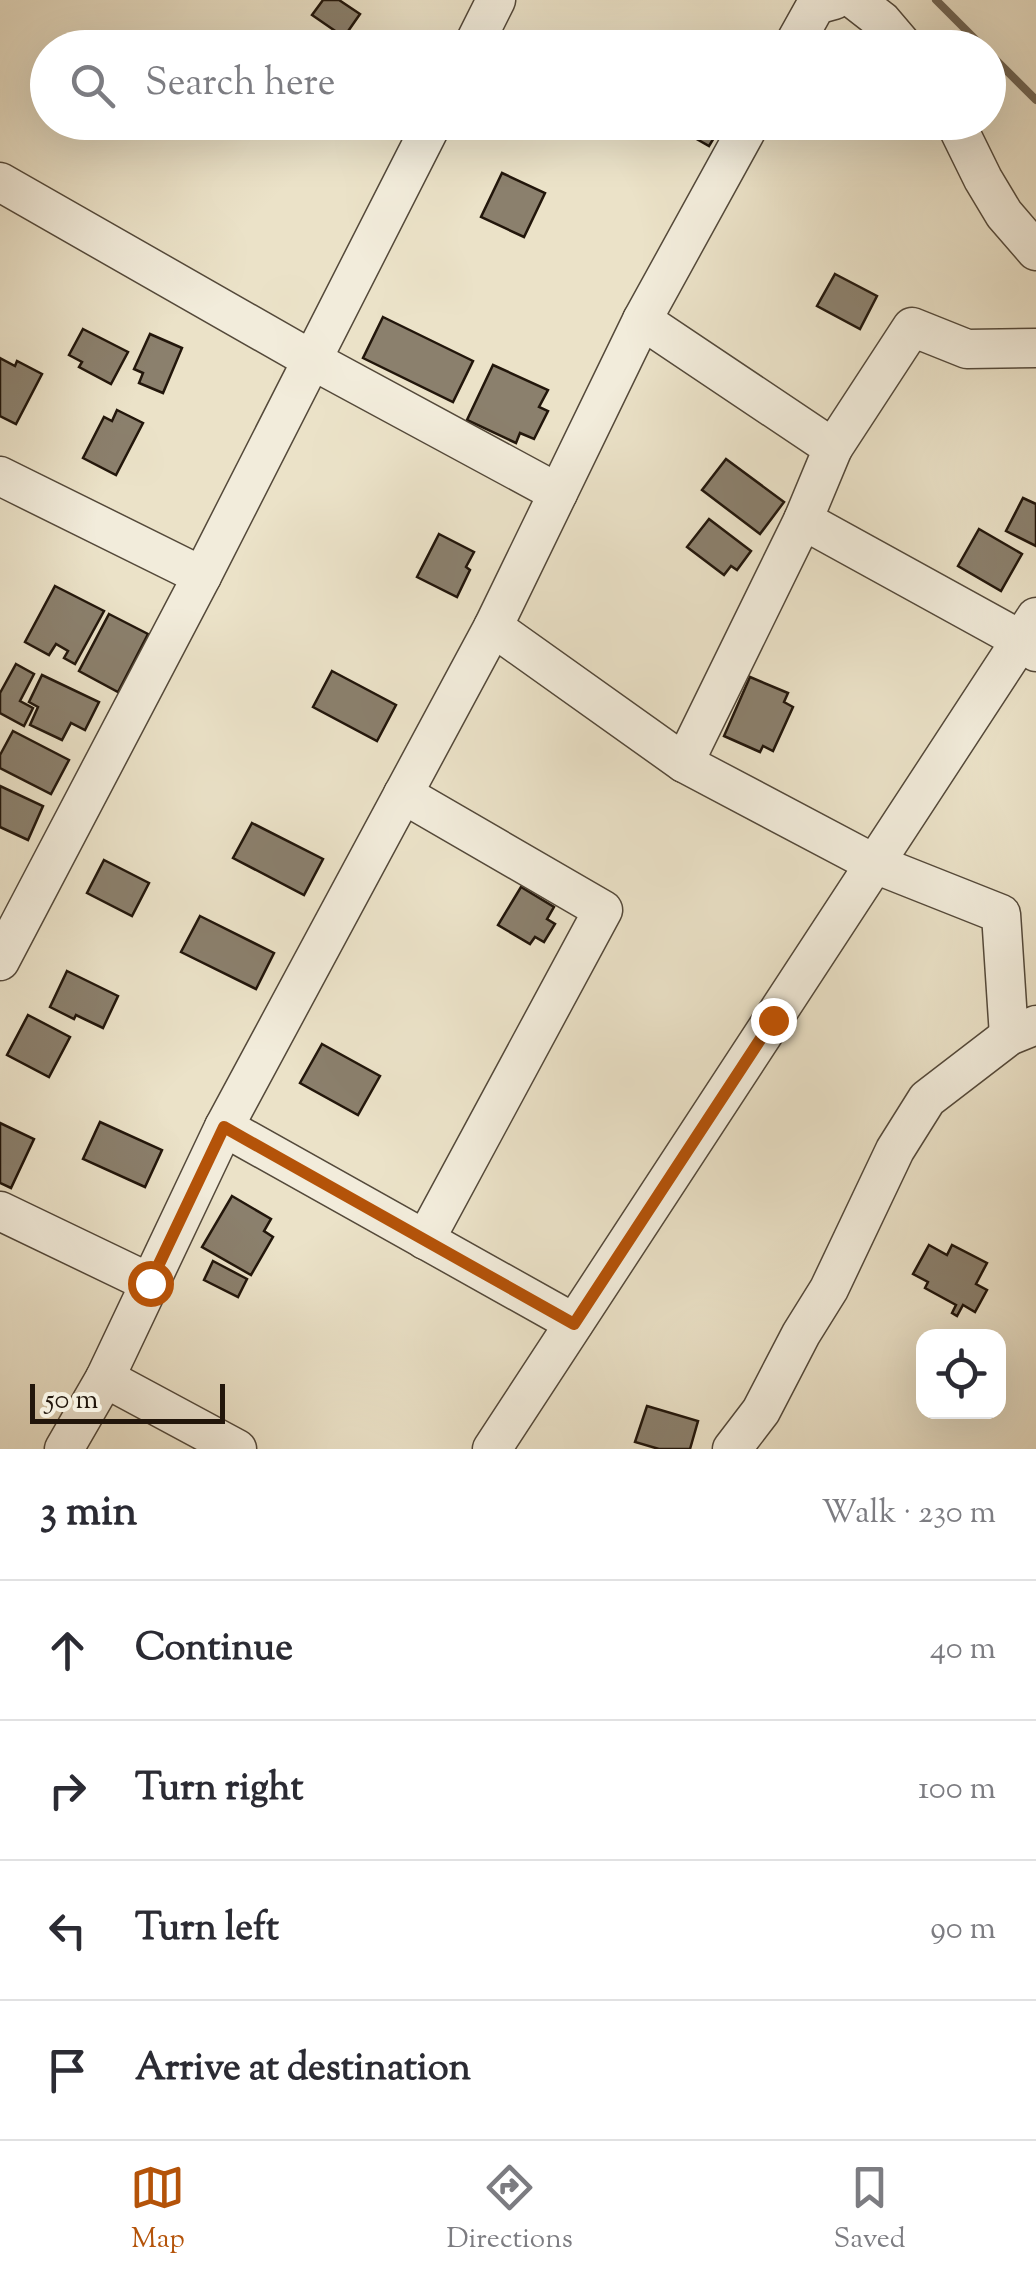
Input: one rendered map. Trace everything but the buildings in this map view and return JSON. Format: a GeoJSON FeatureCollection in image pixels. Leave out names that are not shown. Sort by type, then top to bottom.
{"type":"FeatureCollection","features":[{"type":"Feature","properties":{"kind":"street"},"geometry":{"type":"LineString","coordinates":[[481,30],[496,0]]}},
{"type":"Feature","properties":{"kind":"street"},"geometry":{"type":"LineString","coordinates":[[802,30],[816,6],[834,0]]}},
{"type":"Feature","properties":{"kind":"street"},"geometry":{"type":"LineString","coordinates":[[855,0],[890,30]]}},
{"type":"Feature","properties":{"kind":"street"},"geometry":{"type":"LineString","coordinates":[[0,961],[424,140]]}},
{"type":"Feature","properties":{"kind":"street"},"geometry":{"type":"LineString","coordinates":[[64,1449],[104,1378],[224,1127],[493,627],[642,320],[741,140]]}},
{"type":"Feature","properties":{"kind":"street"},"geometry":{"type":"LineString","coordinates":[[964,140],[1004,214],[1036,251]]}},
{"type":"Feature","properties":{"kind":"street"},"geometry":{"type":"LineString","coordinates":[[0,182],[312,360],[558,493]]}},
{"type":"Feature","properties":{"kind":"street"},"geometry":{"type":"LineString","coordinates":[[642,320],[832,448]]}},
{"type":"Feature","properties":{"kind":"street"},"geometry":{"type":"LineString","coordinates":[[684,762],[803,520],[832,448],[912,327],[967,349],[1036,348]]}},
{"type":"Feature","properties":{"kind":"street"},"geometry":{"type":"LineString","coordinates":[[0,476],[202,576]]}},
{"type":"Feature","properties":{"kind":"street"},"geometry":{"type":"LineString","coordinates":[[492,1449],[875,864],[1031,637],[803,520]]}},
{"type":"Feature","properties":{"kind":"street"},"geometry":{"type":"LineString","coordinates":[[493,627],[684,762],[875,864],[1000,914],[1022,1030],[927,1098],[895,1150],[829,1290],[800,1334],[762,1410],[732,1449]]}},
{"type":"Feature","properties":{"kind":"street"},"geometry":{"type":"LineString","coordinates":[[404,794],[603,910],[425,1240]]}},
{"type":"Feature","properties":{"kind":"street"},"geometry":{"type":"LineString","coordinates":[[224,1127],[574,1324]]}},
{"type":"Feature","properties":{"kind":"street"},"geometry":{"type":"LineString","coordinates":[[0,1211],[150,1283]]}},
{"type":"Feature","properties":{"kind":"street"},"geometry":{"type":"LineString","coordinates":[[104,1378],[236,1449]]}},
{"type":"Feature","properties":{"kind":"waterway"},"geometry":{"type":"LineString","coordinates":[[936,0],[966,30]]}},
{"type":"Feature","properties":{"kind":"waterway"},"geometry":{"type":"LineString","coordinates":[[1006,70],[1036,100]]}},
{"type":"Feature","properties":{"kind":"route"},"geometry":{"type":"LineString","coordinates":[[150,1283],[224,1127],[574,1324],[773,1020]]}}]}
